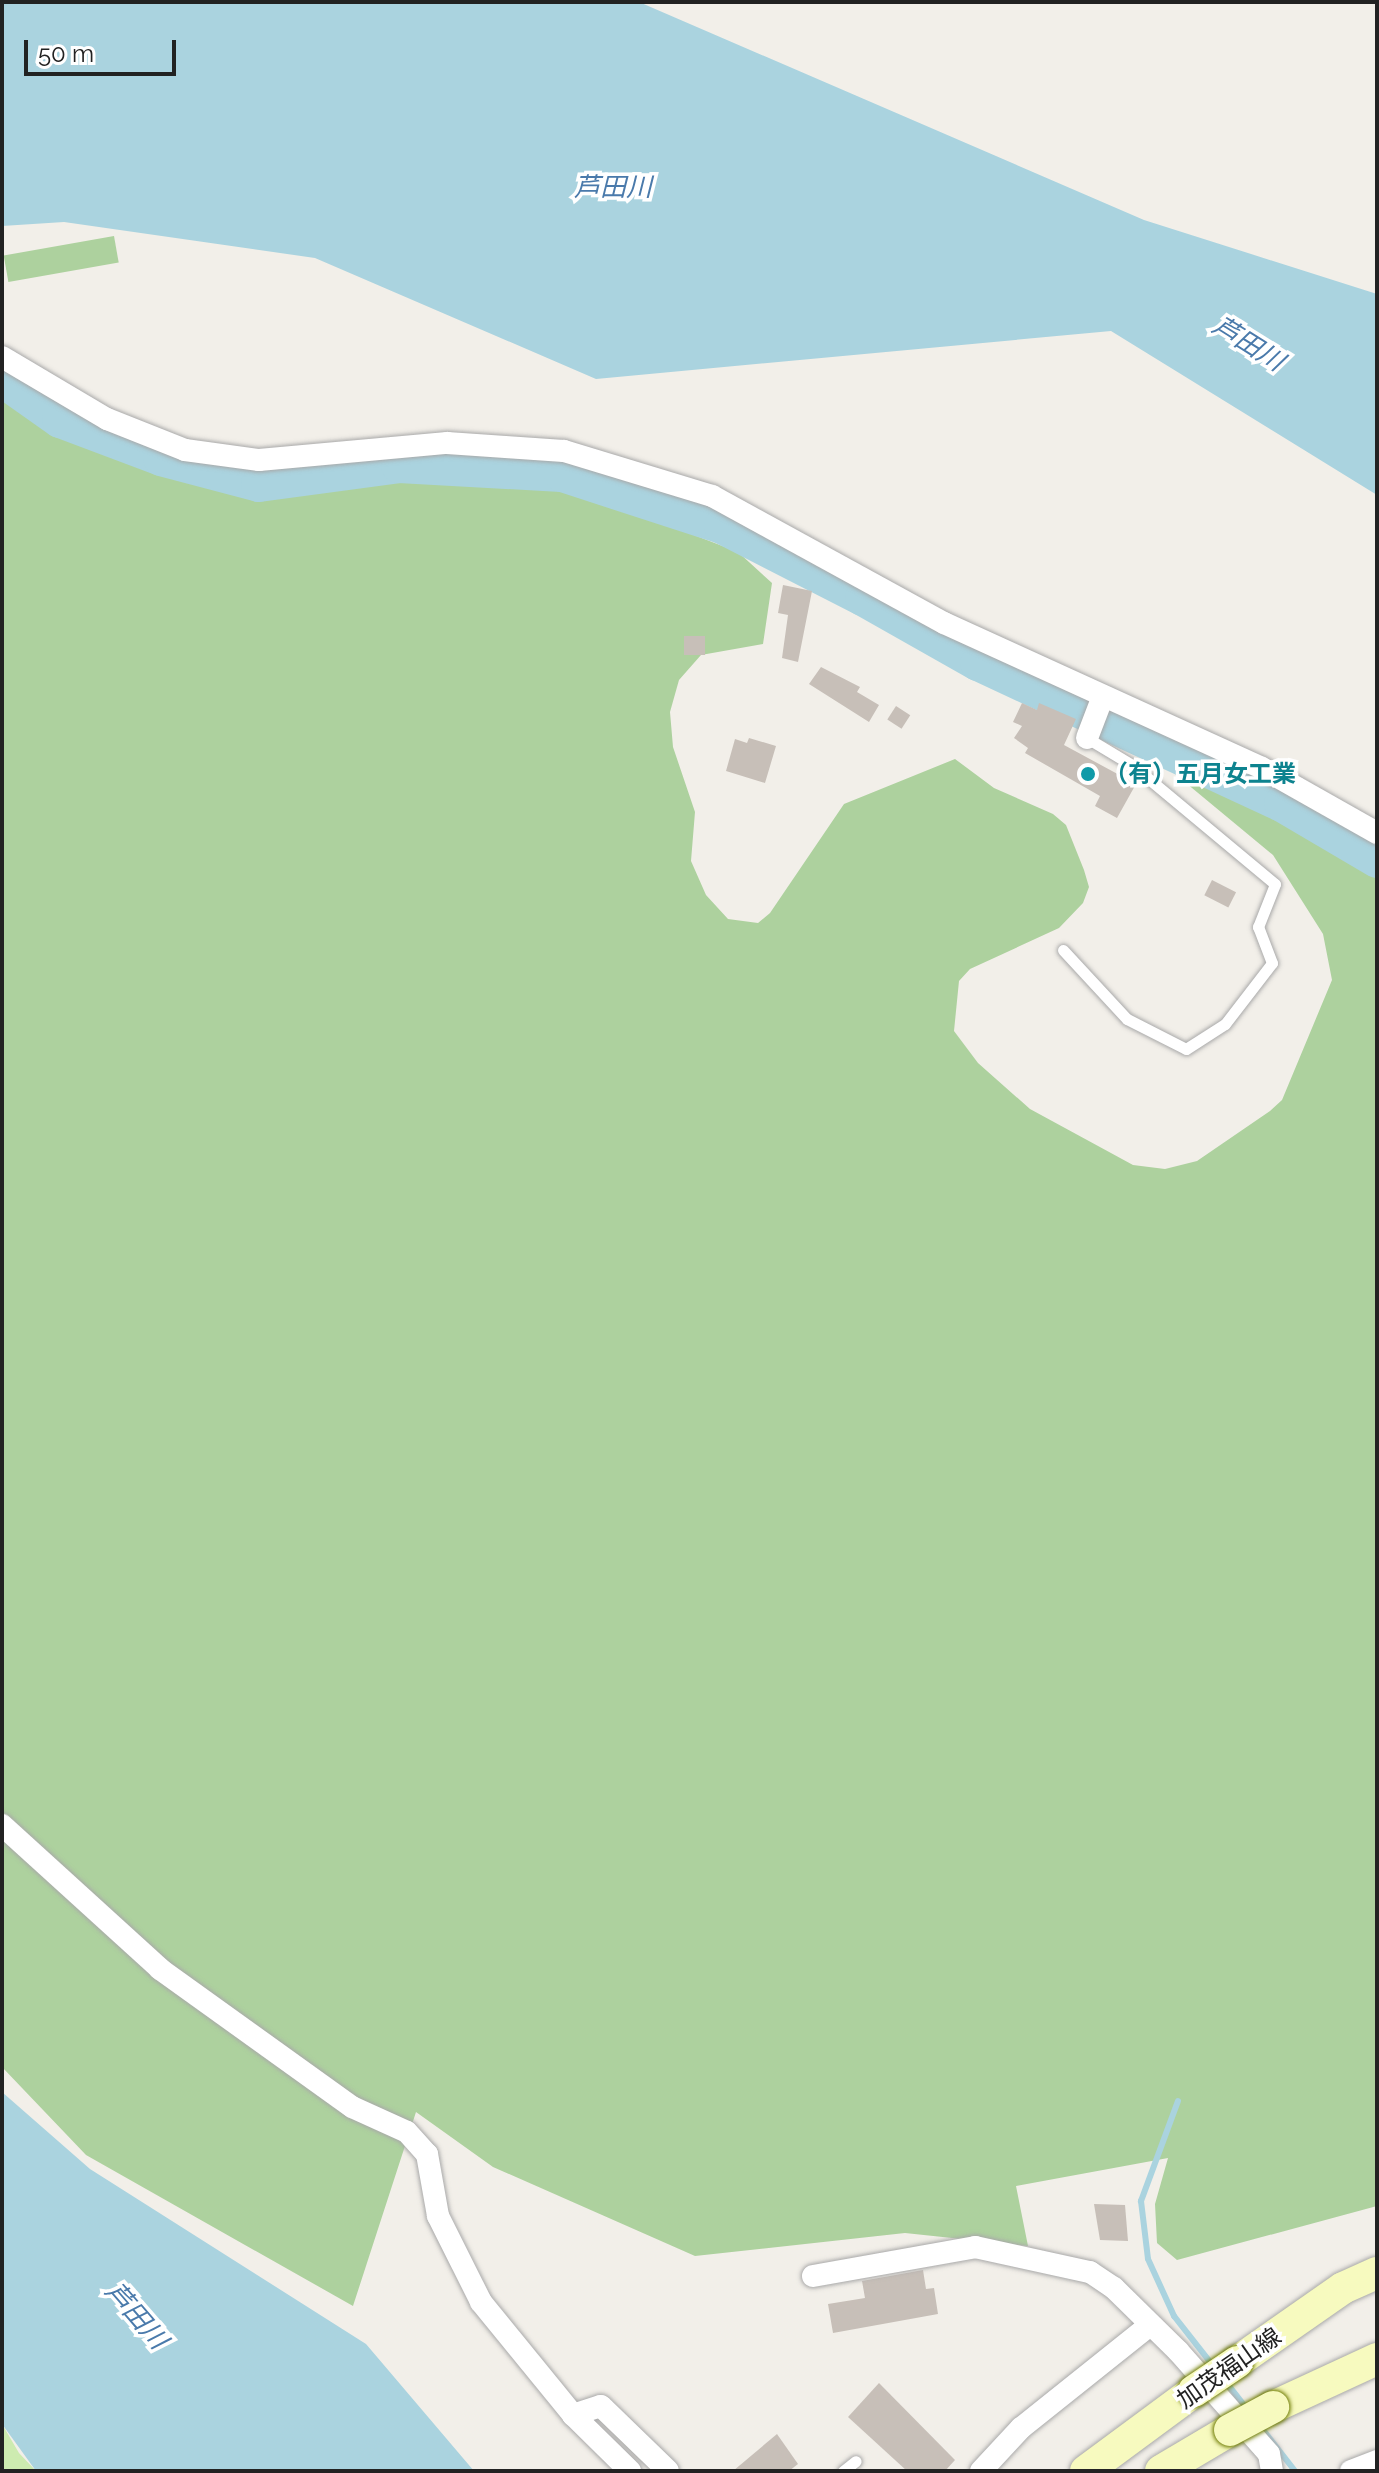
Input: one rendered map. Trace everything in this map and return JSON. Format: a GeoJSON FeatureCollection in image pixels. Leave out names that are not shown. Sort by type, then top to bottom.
{"type":"FeatureCollection","features":[{"type":"Feature","properties":{"kind":"main road","name":"加茂福山線"},"geometry":{"type":"LineString","coordinates":[[1086,2471],[1194,2391],[1343,2288],[1377,2273]]}},
{"type":"Feature","properties":{"kind":"main road","name":"加茂福山線"},"geometry":{"type":"LineString","coordinates":[[1161,2471],[1273,2407],[1377,2359]]}},
{"type":"Feature","properties":{"kind":"street"},"geometry":{"type":"LineString","coordinates":[[2,357],[107,419],[185,450],[259,460],[447,443],[564,451],[697,491],[908,605],[1262,768],[1377,833]]}},
{"type":"Feature","properties":{"kind":"street"},"geometry":{"type":"LineString","coordinates":[[1087,738],[1103,696]]}},
{"type":"Feature","properties":{"kind":"street"},"geometry":{"type":"LineString","coordinates":[[2,1825],[160,1969],[352,2107],[407,2132],[427,2154],[438,2216],[481,2302],[573,2415],[630,2471]]}},
{"type":"Feature","properties":{"kind":"street"},"geometry":{"type":"LineString","coordinates":[[813,2276],[975,2247],[1090,2272],[1114,2288],[1149,2326],[1178,2351],[1269,2454],[1272,2471]]}},
{"type":"Feature","properties":{"kind":"street"},"geometry":{"type":"LineString","coordinates":[[981,2471],[1021,2428],[1149,2326]]}},
{"type":"Feature","properties":{"kind":"street"},"geometry":{"type":"LineString","coordinates":[[573,2415],[601,2406],[668,2471]]}},
{"type":"Feature","properties":{"kind":"street"},"geometry":{"type":"LineString","coordinates":[[1351,2471],[1377,2461]]}},
{"type":"Feature","properties":{"kind":"lane"},"geometry":{"type":"LineString","coordinates":[[1063,950],[1127,1019],[1186,1049],[1225,1024],[1272,963],[1258,927],[1275,884],[1132,765],[1087,738]]}},
{"type":"Feature","properties":{"kind":"lane"},"geometry":{"type":"LineString","coordinates":[[843,2471],[856,2461]]}},
{"type":"Feature","properties":{"kind":"green space"},"geometry":{"type":"Polygon","coordinates":[[[114,236],[119,263],[8,282],[4,255],[114,236]]]}},
{"type":"Feature","properties":{"kind":"green space"},"geometry":{"type":"Polygon","coordinates":[[[2,394],[55,427],[246,488],[453,472],[541,476],[738,552],[772,583],[763,644],[701,655],[679,680],[670,712],[673,747],[695,812],[691,861],[706,895],[728,919],[758,923],[770,913],[844,804],[955,759],[994,788],[1053,814],[1066,825],[1084,870],[1089,887],[1083,903],[1059,928],[970,969],[959,981],[954,1031],[978,1063],[1030,1109],[1133,1165],[1165,1169],[1197,1161],[1282,1100],[1332,980],[1323,934],[1273,855],[1151,754],[1165,729],[1377,872],[1377,2206],[1177,2260],[1157,2243],[1155,2204],[1168,2158],[1016,2186],[1028,2246],[905,2233],[695,2256],[493,2167],[416,2112],[353,2306],[86,2155],[2,2067],[2,394]]]}},
{"type":"Feature","properties":{"kind":"green space"},"geometry":{"type":"Polygon","coordinates":[[[2,2424],[19,2453],[36,2471],[2,2471],[2,2424]]]}},
{"type":"Feature","properties":{"kind":"water","name":"芦田川"},"geometry":{"type":"Polygon","coordinates":[[[2,2],[639,2],[1144,220],[1377,294],[1377,495],[1111,331],[596,379],[315,258],[64,222],[2,226],[2,2]]]}},
{"type":"Feature","properties":{"kind":"water","name":"芦田川"},"geometry":{"type":"Polygon","coordinates":[[[2,2092],[90,2169],[366,2344],[474,2471],[36,2471],[2,2424],[2,2092]]]}},
{"type":"Feature","properties":{"kind":"building"},"geometry":{"type":"Polygon","coordinates":[[[783,585],[812,591],[798,662],[782,658],[788,615],[778,613],[783,585]]]}},
{"type":"Feature","properties":{"kind":"building"},"geometry":{"type":"Polygon","coordinates":[[[684,636],[705,636],[705,655],[684,655],[684,636]]]}},
{"type":"Feature","properties":{"kind":"building"},"geometry":{"type":"Polygon","coordinates":[[[821,667],[860,687],[857,692],[879,705],[869,722],[809,684],[821,667]]]}},
{"type":"Feature","properties":{"kind":"building"},"geometry":{"type":"Polygon","coordinates":[[[1022,703],[1037,710],[1039,703],[1076,719],[1064,745],[1136,784],[1117,818],[1095,806],[1100,796],[1025,753],[1028,748],[1014,738],[1022,726],[1013,722],[1022,703]]]}},
{"type":"Feature","properties":{"kind":"building"},"geometry":{"type":"Polygon","coordinates":[[[896,706],[910,715],[902,729],[887,719],[896,706]]]}},
{"type":"Feature","properties":{"kind":"building"},"geometry":{"type":"Polygon","coordinates":[[[749,738],[776,746],[765,783],[726,771],[735,739],[747,743],[749,738]]]}},
{"type":"Feature","properties":{"kind":"building"},"geometry":{"type":"Polygon","coordinates":[[[1212,880],[1236,892],[1228,907],[1204,895],[1212,880]]]}},
{"type":"Feature","properties":{"kind":"building"},"geometry":{"type":"Polygon","coordinates":[[[1094,2204],[1125,2205],[1128,2241],[1100,2240],[1094,2204]]]}},
{"type":"Feature","properties":{"kind":"building"},"geometry":{"type":"Polygon","coordinates":[[[923,2270],[926,2289],[934,2288],[938,2314],[833,2333],[828,2304],[865,2298],[862,2281],[923,2270]]]}},
{"type":"Feature","properties":{"kind":"building"},"geometry":{"type":"Polygon","coordinates":[[[879,2383],[955,2460],[945,2471],[907,2471],[848,2417],[879,2383]]]}},
{"type":"Feature","properties":{"kind":"building"},"geometry":{"type":"Polygon","coordinates":[[[777,2434],[798,2464],[789,2471],[733,2471],[777,2434]]]}},
{"type":"Feature","properties":{"kind":"waterway"},"geometry":{"type":"LineString","coordinates":[[2,379],[60,420],[161,458],[259,484],[399,465],[562,474],[722,526],[863,598],[978,663],[1282,804],[1377,860]]}},
{"type":"Feature","properties":{"kind":"waterway"},"geometry":{"type":"LineString","coordinates":[[1178,2101],[1141,2201],[1148,2259],[1174,2316],[1214,2367]]}},
{"type":"Feature","properties":{"kind":"waterway"},"geometry":{"type":"LineString","coordinates":[[1226,2382],[1246,2408]]}},
{"type":"Feature","properties":{"kind":"waterway"},"geometry":{"type":"LineString","coordinates":[[1260,2426],[1295,2471]]}},
{"type":"Feature","properties":{"kind":"place","name":"（有）五月女工業"},"geometry":{"type":"Point","coordinates":[1088,774]}}]}
